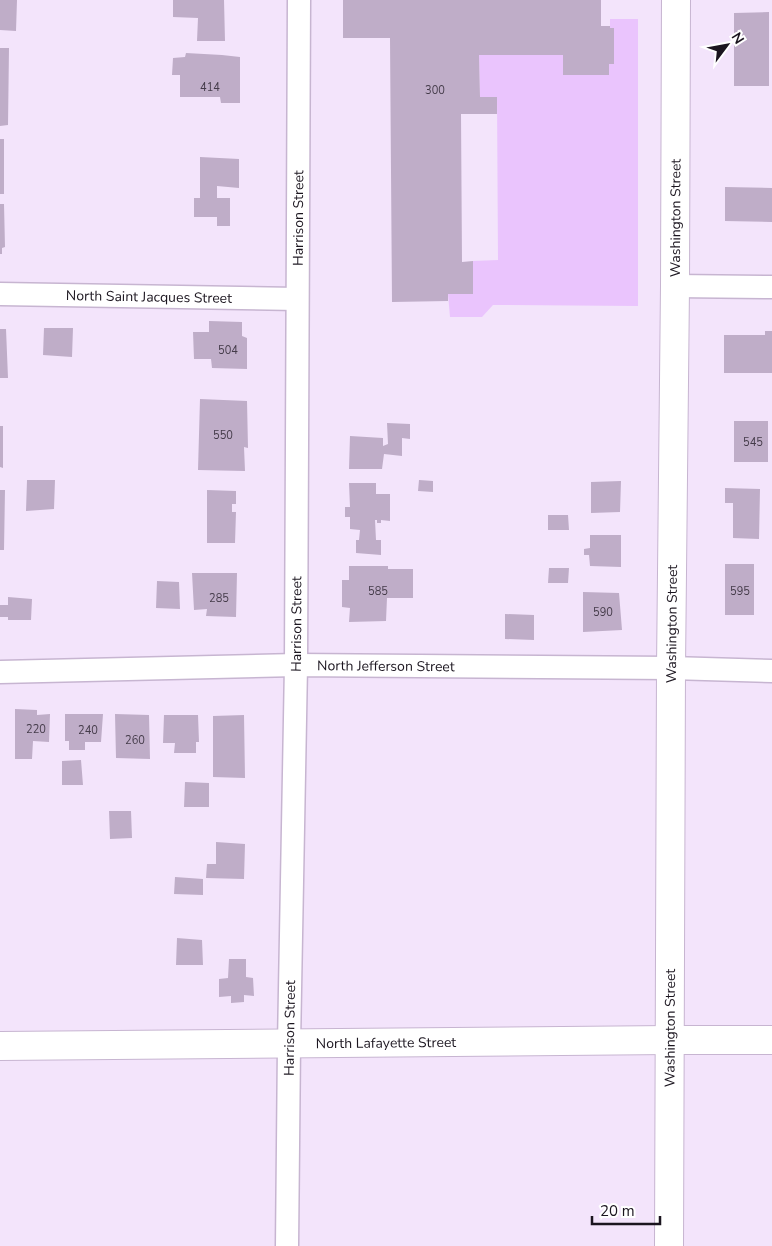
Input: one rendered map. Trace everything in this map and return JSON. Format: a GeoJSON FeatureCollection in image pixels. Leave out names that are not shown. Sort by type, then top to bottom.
{"type":"FeatureCollection","features":[{"type":"Feature","properties":{"kind":"main road","name":"Washington Street"},"geometry":{"type":"LineString","coordinates":[[669,1246],[676,0]]}},
{"type":"Feature","properties":{"kind":"main road","name":"North Lafayette Street"},"geometry":{"type":"LineString","coordinates":[[0,1046],[772,1040]]}},
{"type":"Feature","properties":{"kind":"street","name":"Harrison Street"},"geometry":{"type":"LineString","coordinates":[[287,1246],[296,665],[299,0]]}},
{"type":"Feature","properties":{"kind":"street"},"geometry":{"type":"LineString","coordinates":[[675,286],[772,287]]}},
{"type":"Feature","properties":{"kind":"street","name":"North Saint Jacques Street"},"geometry":{"type":"LineString","coordinates":[[0,294],[297,299]]}},
{"type":"Feature","properties":{"kind":"street","name":"North Jefferson Street"},"geometry":{"type":"LineString","coordinates":[[0,672],[296,665],[671,668],[772,671]]}},
{"type":"Feature","properties":{"kind":"shaded area"},"geometry":{"type":"Polygon","coordinates":[[[610,19],[638,19],[638,306],[493,305],[482,317],[450,317],[448,294],[473,294],[473,261],[498,260],[497,97],[480,97],[479,55],[563,55],[563,75],[609,75],[609,64],[614,63],[614,28],[610,28],[610,19]]]}},
{"type":"Feature","properties":{"kind":"building"},"geometry":{"type":"Polygon","coordinates":[[[0,0],[17,0],[16,31],[0,30],[0,0]]]}},
{"type":"Feature","properties":{"kind":"building"},"geometry":{"type":"Polygon","coordinates":[[[173,0],[224,0],[225,41],[197,41],[198,18],[173,17],[173,0]]]}},
{"type":"Feature","properties":{"kind":"building"},"geometry":{"type":"Polygon","coordinates":[[[343,0],[601,0],[601,26],[614,28],[614,64],[609,64],[609,75],[563,75],[563,55],[479,55],[480,97],[497,97],[497,114],[461,114],[462,262],[473,261],[473,294],[448,294],[448,301],[392,302],[390,38],[343,38],[343,0]]]}},
{"type":"Feature","properties":{"kind":"building"},"geometry":{"type":"Polygon","coordinates":[[[769,12],[769,86],[734,86],[734,13],[769,12]]]}},
{"type":"Feature","properties":{"kind":"building"},"geometry":{"type":"Polygon","coordinates":[[[0,48],[9,48],[8,125],[0,126],[0,48]]]}},
{"type":"Feature","properties":{"kind":"building"},"geometry":{"type":"Polygon","coordinates":[[[186,53],[240,57],[240,103],[221,103],[220,97],[180,97],[180,75],[172,75],[173,58],[185,57],[186,53]]]}},
{"type":"Feature","properties":{"kind":"building"},"geometry":{"type":"Polygon","coordinates":[[[0,139],[4,139],[4,194],[0,194],[0,139]]]}},
{"type":"Feature","properties":{"kind":"building"},"geometry":{"type":"Polygon","coordinates":[[[200,157],[239,159],[239,188],[217,186],[217,198],[230,198],[230,226],[217,226],[217,217],[194,217],[194,198],[200,198],[200,157]]]}},
{"type":"Feature","properties":{"kind":"building"},"geometry":{"type":"Polygon","coordinates":[[[725,187],[772,188],[772,222],[725,221],[725,187]]]}},
{"type":"Feature","properties":{"kind":"building"},"geometry":{"type":"Polygon","coordinates":[[[0,204],[4,204],[5,247],[2,248],[2,254],[0,254],[0,204]]]}},
{"type":"Feature","properties":{"kind":"building"},"geometry":{"type":"Polygon","coordinates":[[[209,321],[242,322],[242,336],[247,338],[247,369],[212,368],[211,359],[194,359],[193,332],[209,332],[209,321]]]}},
{"type":"Feature","properties":{"kind":"building"},"geometry":{"type":"Polygon","coordinates":[[[44,328],[73,328],[72,357],[43,355],[44,328]]]}},
{"type":"Feature","properties":{"kind":"building"},"geometry":{"type":"Polygon","coordinates":[[[0,329],[6,329],[8,378],[0,378],[0,329]]]}},
{"type":"Feature","properties":{"kind":"building"},"geometry":{"type":"Polygon","coordinates":[[[765,331],[772,331],[772,373],[724,373],[724,335],[765,335],[765,331]]]}},
{"type":"Feature","properties":{"kind":"building"},"geometry":{"type":"Polygon","coordinates":[[[200,399],[247,401],[248,448],[244,447],[245,471],[198,470],[200,399]]]}},
{"type":"Feature","properties":{"kind":"building"},"geometry":{"type":"Polygon","coordinates":[[[734,421],[768,421],[768,462],[734,462],[734,421]]]}},
{"type":"Feature","properties":{"kind":"building"},"geometry":{"type":"Polygon","coordinates":[[[387,423],[410,424],[410,439],[402,438],[402,456],[384,454],[382,469],[349,469],[350,436],[383,438],[383,446],[388,444],[387,423]]]}},
{"type":"Feature","properties":{"kind":"building"},"geometry":{"type":"Polygon","coordinates":[[[0,426],[3,426],[3,468],[0,467],[0,426]]]}},
{"type":"Feature","properties":{"kind":"building"},"geometry":{"type":"Polygon","coordinates":[[[27,480],[55,480],[54,509],[26,511],[27,480]]]}},
{"type":"Feature","properties":{"kind":"building"},"geometry":{"type":"Polygon","coordinates":[[[419,480],[433,481],[433,492],[418,491],[419,480]]]}},
{"type":"Feature","properties":{"kind":"building"},"geometry":{"type":"Polygon","coordinates":[[[621,481],[620,512],[591,513],[591,482],[621,481]]]}},
{"type":"Feature","properties":{"kind":"building"},"geometry":{"type":"Polygon","coordinates":[[[349,483],[376,483],[376,494],[390,494],[390,521],[381,520],[381,523],[377,523],[377,520],[375,520],[376,540],[381,540],[381,555],[356,553],[356,540],[359,540],[360,530],[350,529],[350,517],[345,517],[345,507],[350,507],[349,483]]]}},
{"type":"Feature","properties":{"kind":"building"},"geometry":{"type":"Polygon","coordinates":[[[725,488],[760,489],[759,539],[733,538],[733,503],[725,503],[725,488]]]}},
{"type":"Feature","properties":{"kind":"building"},"geometry":{"type":"Polygon","coordinates":[[[0,490],[5,490],[4,550],[0,550],[0,490]]]}},
{"type":"Feature","properties":{"kind":"building"},"geometry":{"type":"Polygon","coordinates":[[[207,490],[236,491],[236,504],[232,504],[232,512],[236,512],[235,543],[207,543],[207,490]]]}},
{"type":"Feature","properties":{"kind":"building"},"geometry":{"type":"Polygon","coordinates":[[[548,515],[568,515],[569,530],[548,530],[548,515]]]}},
{"type":"Feature","properties":{"kind":"building"},"geometry":{"type":"Polygon","coordinates":[[[590,535],[621,535],[621,567],[590,566],[589,555],[584,555],[584,549],[590,548],[590,535]]]}},
{"type":"Feature","properties":{"kind":"building"},"geometry":{"type":"Polygon","coordinates":[[[725,564],[754,564],[754,615],[725,615],[725,564]]]}},
{"type":"Feature","properties":{"kind":"building"},"geometry":{"type":"Polygon","coordinates":[[[349,566],[388,566],[388,569],[413,569],[413,598],[387,598],[386,621],[349,622],[350,608],[342,607],[342,580],[349,580],[349,566]]]}},
{"type":"Feature","properties":{"kind":"building"},"geometry":{"type":"Polygon","coordinates":[[[549,568],[569,568],[568,583],[548,583],[549,568]]]}},
{"type":"Feature","properties":{"kind":"building"},"geometry":{"type":"Polygon","coordinates":[[[192,573],[237,573],[236,617],[206,616],[207,609],[194,610],[192,573]]]}},
{"type":"Feature","properties":{"kind":"building"},"geometry":{"type":"Polygon","coordinates":[[[157,581],[179,582],[180,609],[156,608],[157,581]]]}},
{"type":"Feature","properties":{"kind":"building"},"geometry":{"type":"Polygon","coordinates":[[[583,592],[619,593],[622,630],[583,632],[583,592]]]}},
{"type":"Feature","properties":{"kind":"building"},"geometry":{"type":"Polygon","coordinates":[[[8,597],[32,599],[31,620],[8,620],[8,617],[0,617],[0,605],[8,605],[8,597]]]}},
{"type":"Feature","properties":{"kind":"building"},"geometry":{"type":"Polygon","coordinates":[[[505,614],[534,615],[534,640],[505,639],[505,614]]]}},
{"type":"Feature","properties":{"kind":"building"},"geometry":{"type":"Polygon","coordinates":[[[15,709],[37,710],[37,715],[50,714],[49,742],[33,741],[32,759],[15,759],[15,709]]]}},
{"type":"Feature","properties":{"kind":"building"},"geometry":{"type":"Polygon","coordinates":[[[65,714],[103,714],[101,742],[85,742],[85,750],[69,750],[69,741],[65,741],[65,714]]]}},
{"type":"Feature","properties":{"kind":"building"},"geometry":{"type":"Polygon","coordinates":[[[115,714],[149,715],[150,759],[116,758],[115,714]]]}},
{"type":"Feature","properties":{"kind":"building"},"geometry":{"type":"Polygon","coordinates":[[[164,715],[198,715],[199,742],[196,742],[196,753],[174,753],[175,743],[163,743],[164,715]]]}},
{"type":"Feature","properties":{"kind":"building"},"geometry":{"type":"Polygon","coordinates":[[[244,715],[245,778],[213,777],[213,716],[244,715]]]}},
{"type":"Feature","properties":{"kind":"building"},"geometry":{"type":"Polygon","coordinates":[[[81,760],[83,785],[62,785],[62,761],[81,760]]]}},
{"type":"Feature","properties":{"kind":"building"},"geometry":{"type":"Polygon","coordinates":[[[185,782],[209,783],[209,807],[184,807],[185,782]]]}},
{"type":"Feature","properties":{"kind":"building"},"geometry":{"type":"Polygon","coordinates":[[[109,811],[131,811],[132,838],[110,839],[109,811]]]}},
{"type":"Feature","properties":{"kind":"building"},"geometry":{"type":"Polygon","coordinates":[[[216,842],[245,844],[244,879],[206,878],[207,864],[216,864],[216,842]]]}},
{"type":"Feature","properties":{"kind":"building"},"geometry":{"type":"Polygon","coordinates":[[[175,877],[203,879],[203,895],[174,894],[175,877]]]}},
{"type":"Feature","properties":{"kind":"building"},"geometry":{"type":"Polygon","coordinates":[[[177,938],[202,940],[203,965],[176,965],[177,938]]]}},
{"type":"Feature","properties":{"kind":"building"},"geometry":{"type":"Polygon","coordinates":[[[229,959],[246,959],[246,977],[253,978],[254,996],[244,995],[244,1002],[231,1003],[231,996],[219,997],[219,979],[228,978],[229,959]]]}}]}
